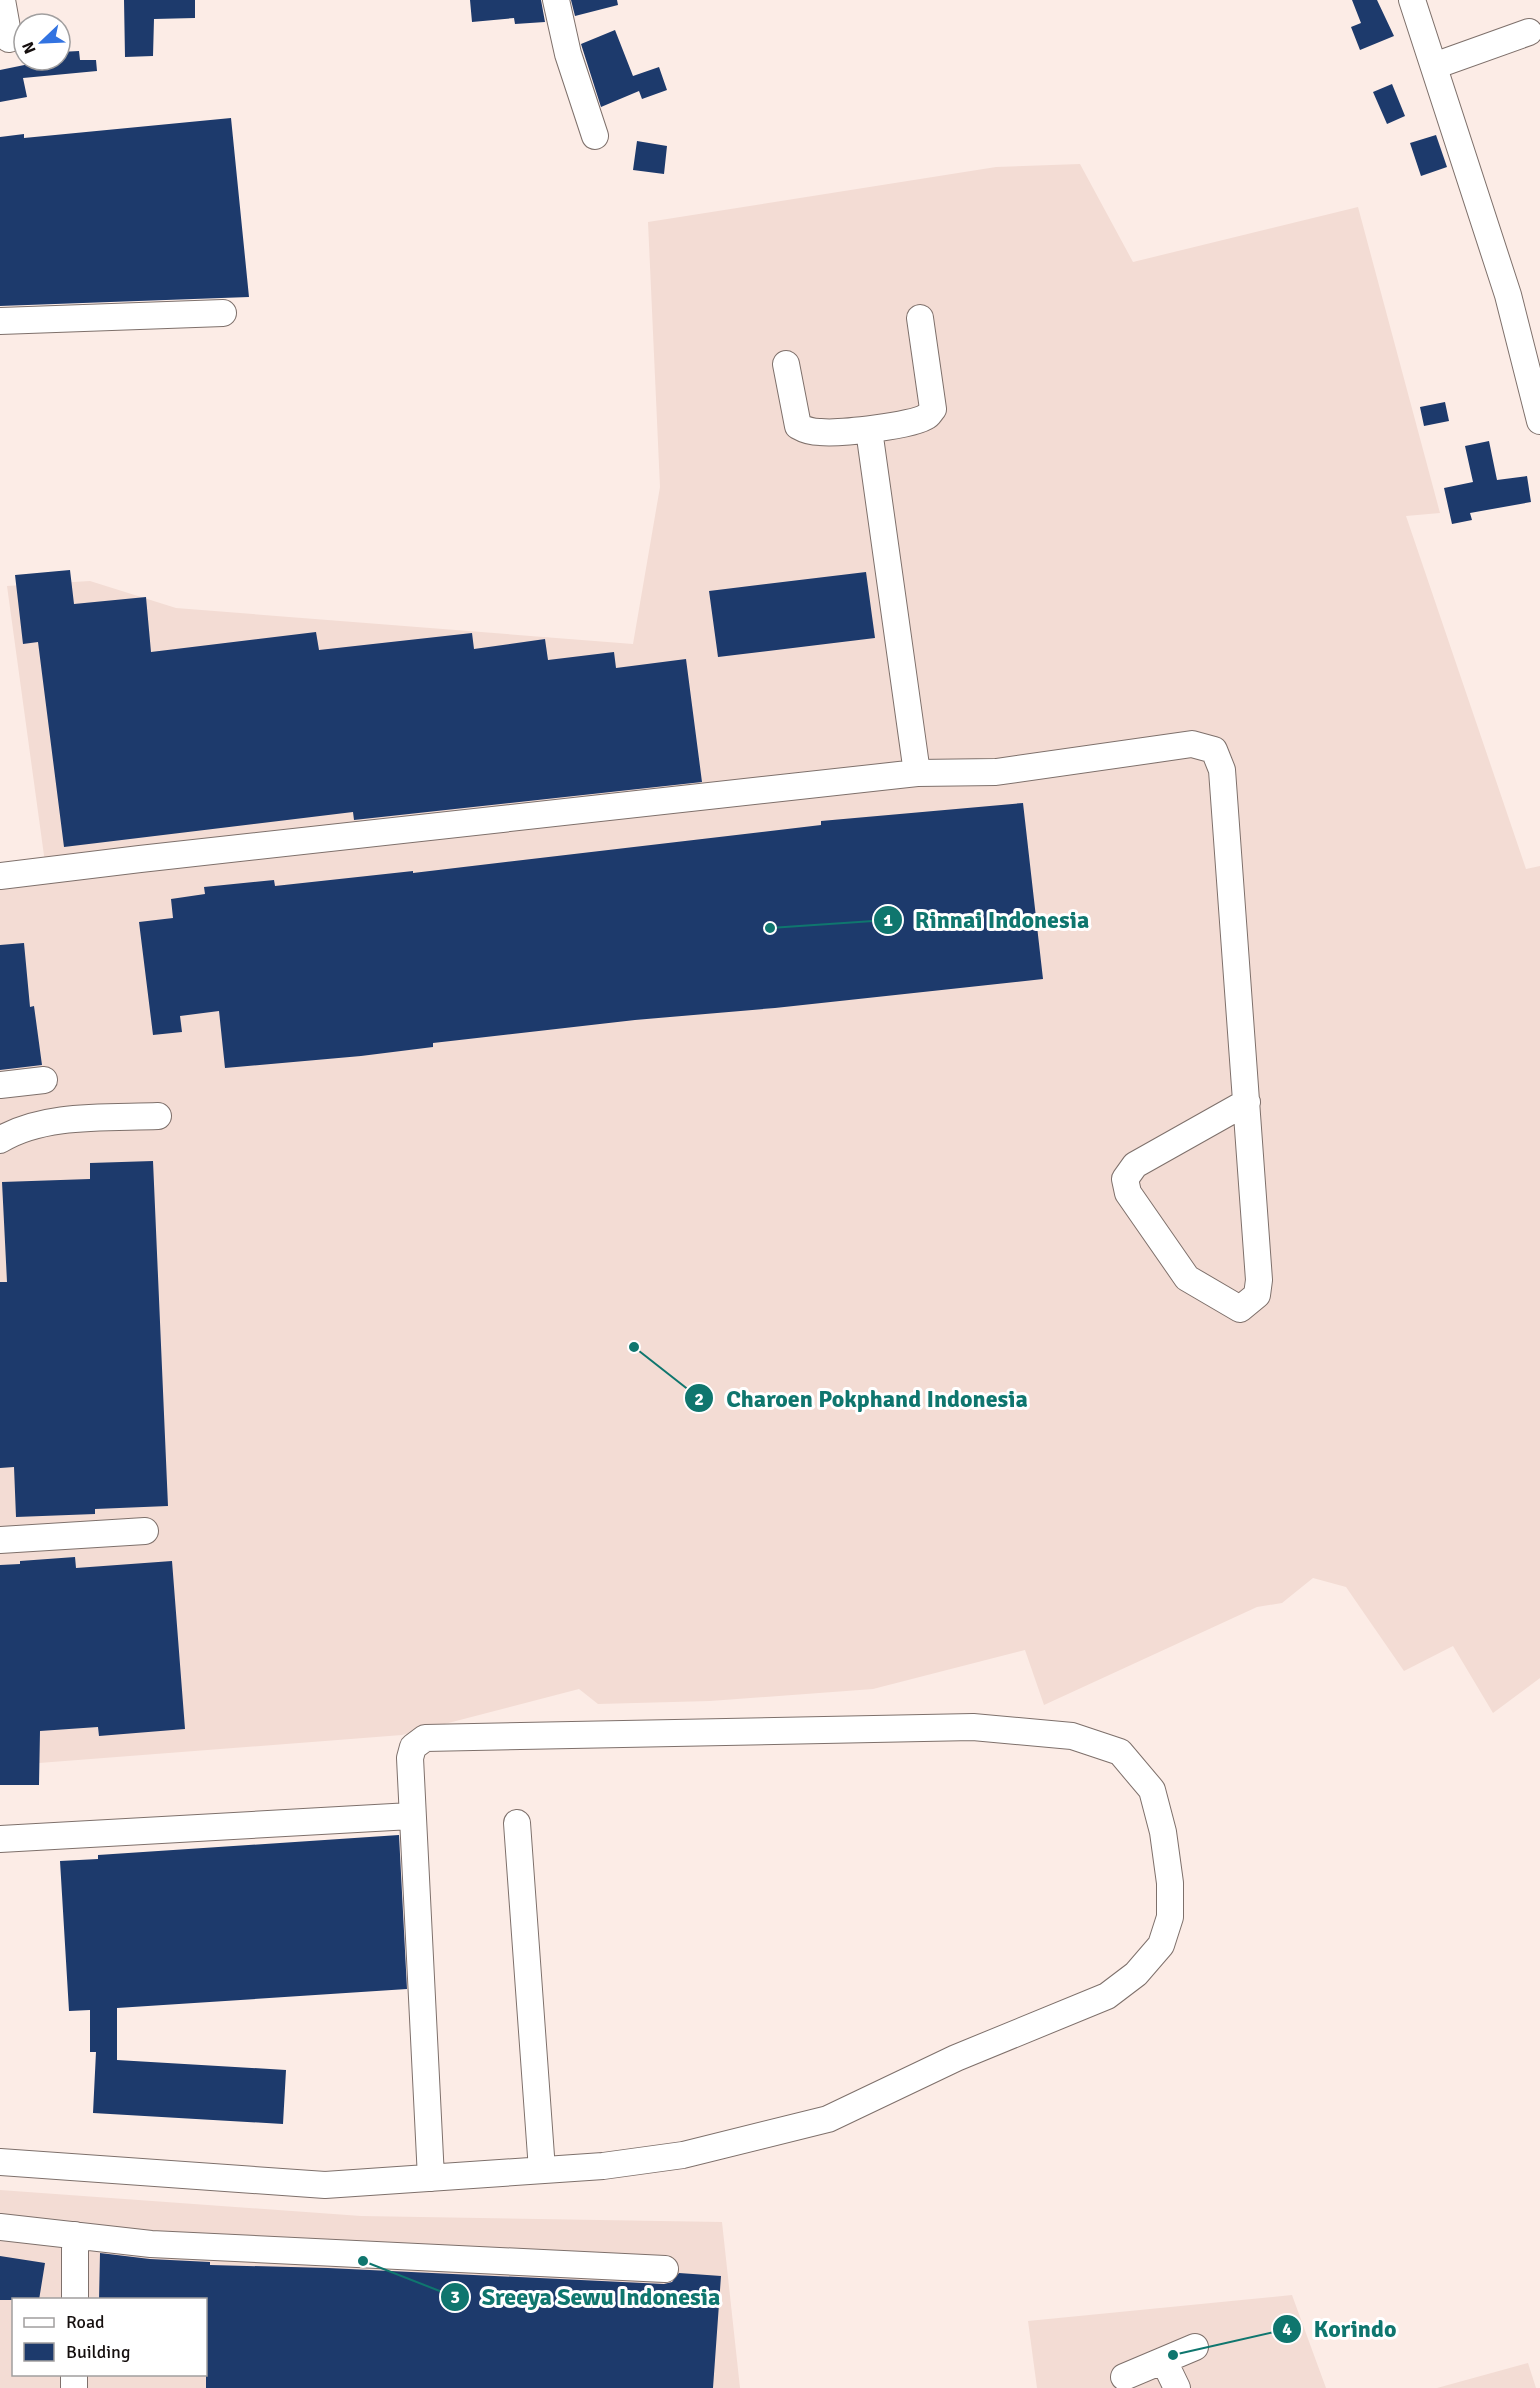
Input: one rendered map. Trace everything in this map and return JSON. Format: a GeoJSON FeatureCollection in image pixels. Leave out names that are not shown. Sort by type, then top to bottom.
{"type":"FeatureCollection","features":[{"type":"Feature","properties":{"kind":"street"},"geometry":{"type":"LineString","coordinates":[[2,0],[9,39]]}},
{"type":"Feature","properties":{"kind":"street"},"geometry":{"type":"LineString","coordinates":[[556,0],[568,54],[595,136]]}},
{"type":"Feature","properties":{"kind":"street"},"geometry":{"type":"LineString","coordinates":[[1412,0],[1465,170],[1508,295],[1540,421]]}},
{"type":"Feature","properties":{"kind":"street"},"geometry":{"type":"LineString","coordinates":[[1434,66],[1529,32]]}},
{"type":"Feature","properties":{"kind":"street"},"geometry":{"type":"LineString","coordinates":[[0,321],[223,313]]}},
{"type":"Feature","properties":{"kind":"street"},"geometry":{"type":"LineString","coordinates":[[786,364],[798,426],[806,430],[821,433],[869,430],[918,420],[927,416],[933,409],[920,318]]}},
{"type":"Feature","properties":{"kind":"street"},"geometry":{"type":"LineString","coordinates":[[869,430],[917,773]]}},
{"type":"Feature","properties":{"kind":"street"},"geometry":{"type":"LineString","coordinates":[[0,876],[140,858],[917,773],[996,772],[1192,744],[1214,750],[1222,770],[1247,1102],[1259,1280],[1257,1295],[1240,1309],[1187,1278],[1128,1193],[1125,1179],[1135,1165],[1247,1102]]}},
{"type":"Feature","properties":{"kind":"street"},"geometry":{"type":"LineString","coordinates":[[0,1085],[44,1080]]}},
{"type":"Feature","properties":{"kind":"street"},"geometry":{"type":"LineString","coordinates":[[0,1140],[24,1127],[64,1120],[158,1116]]}},
{"type":"Feature","properties":{"kind":"street"},"geometry":{"type":"LineString","coordinates":[[0,1540],[145,1531]]}},
{"type":"Feature","properties":{"kind":"street"},"geometry":{"type":"LineString","coordinates":[[0,2162],[325,2185],[431,2178],[603,2166],[683,2156],[828,2119],[956,2058],[1107,1996],[1136,1974],[1161,1945],[1170,1917],[1170,1883],[1163,1832],[1152,1790],[1120,1752],[1072,1736],[973,1727],[425,1738],[413,1747],[410,1758],[411,1816],[431,2178]]}},
{"type":"Feature","properties":{"kind":"street"},"geometry":{"type":"LineString","coordinates":[[0,1839],[411,1816]]}},
{"type":"Feature","properties":{"kind":"street"},"geometry":{"type":"LineString","coordinates":[[517,1823],[542,2170]]}},
{"type":"Feature","properties":{"kind":"street"},"geometry":{"type":"LineString","coordinates":[[0,2228],[151,2244],[665,2269]]}},
{"type":"Feature","properties":{"kind":"street"},"geometry":{"type":"LineString","coordinates":[[75,2235],[75,2298]]}},
{"type":"Feature","properties":{"kind":"street"},"geometry":{"type":"LineString","coordinates":[[1124,2377],[1195,2347]]}},
{"type":"Feature","properties":{"kind":"street"},"geometry":{"type":"LineString","coordinates":[[1164,2361],[1176,2388]]}},
{"type":"Feature","properties":{"kind":"shaded area"},"geometry":{"type":"Polygon","coordinates":[[[1080,164],[1133,262],[1358,207],[1440,513],[1406,516],[1526,869],[1540,866],[1540,1678],[1493,1713],[1453,1646],[1404,1671],[1346,1587],[1313,1578],[1282,1603],[1257,1607],[1044,1705],[1025,1650],[873,1689],[710,1701],[598,1704],[579,1689],[402,1735],[0,1766],[0,878],[46,870],[7,586],[90,581],[176,608],[633,644],[660,487],[648,222],[996,167],[1080,164]]]}},
{"type":"Feature","properties":{"kind":"shaded area"},"geometry":{"type":"Polygon","coordinates":[[[0,2190],[361,2216],[722,2222],[740,2388],[0,2388],[0,2190]]]}},
{"type":"Feature","properties":{"kind":"shaded area"},"geometry":{"type":"Polygon","coordinates":[[[1292,2295],[1326,2388],[1037,2388],[1028,2321],[1292,2295]]]}},
{"type":"Feature","properties":{"kind":"shaded area"},"geometry":{"type":"Polygon","coordinates":[[[1528,2363],[1536,2388],[1437,2388],[1528,2363]]]}},
{"type":"Feature","properties":{"kind":"building"},"geometry":{"type":"Polygon","coordinates":[[[124,0],[195,0],[195,18],[154,19],[153,56],[125,57],[124,0]]]}},
{"type":"Feature","properties":{"kind":"building"},"geometry":{"type":"Polygon","coordinates":[[[470,0],[541,0],[545,22],[515,24],[514,18],[472,22],[470,0]]]}},
{"type":"Feature","properties":{"kind":"building"},"geometry":{"type":"Polygon","coordinates":[[[571,0],[617,0],[618,5],[575,16],[571,0]]]}},
{"type":"Feature","properties":{"kind":"building"},"geometry":{"type":"Polygon","coordinates":[[[1352,0],[1377,0],[1394,36],[1360,50],[1351,27],[1361,23],[1352,0]]]}},
{"type":"Feature","properties":{"kind":"building"},"geometry":{"type":"Polygon","coordinates":[[[615,30],[633,76],[659,67],[667,90],[642,99],[639,91],[601,107],[581,44],[615,30]]]}},
{"type":"Feature","properties":{"kind":"building"},"geometry":{"type":"Polygon","coordinates":[[[72,51],[79,51],[80,60],[96,60],[97,71],[23,78],[27,97],[0,102],[0,70],[12,68],[12,72],[72,72],[72,51]]]}},
{"type":"Feature","properties":{"kind":"building"},"geometry":{"type":"Polygon","coordinates":[[[1392,84],[1405,116],[1387,124],[1373,92],[1392,84]]]}},
{"type":"Feature","properties":{"kind":"building"},"geometry":{"type":"Polygon","coordinates":[[[231,118],[249,297],[0,306],[0,137],[24,134],[24,138],[231,118]]]}},
{"type":"Feature","properties":{"kind":"building"},"geometry":{"type":"Polygon","coordinates":[[[1436,135],[1447,167],[1421,176],[1410,143],[1436,135]]]}},
{"type":"Feature","properties":{"kind":"building"},"geometry":{"type":"Polygon","coordinates":[[[637,141],[667,146],[664,174],[633,170],[637,141]]]}},
{"type":"Feature","properties":{"kind":"building"},"geometry":{"type":"Polygon","coordinates":[[[1445,402],[1449,421],[1424,426],[1420,407],[1445,402]]]}},
{"type":"Feature","properties":{"kind":"building"},"geometry":{"type":"Polygon","coordinates":[[[1489,441],[1497,480],[1527,476],[1531,502],[1470,513],[1472,520],[1452,524],[1444,488],[1473,482],[1465,446],[1489,441]]]}},
{"type":"Feature","properties":{"kind":"building"},"geometry":{"type":"Polygon","coordinates":[[[70,570],[74,604],[146,597],[151,652],[316,632],[319,650],[472,633],[474,649],[545,639],[548,660],[614,652],[616,668],[686,659],[702,782],[354,820],[353,812],[64,847],[38,642],[23,644],[15,575],[70,570]]]}},
{"type":"Feature","properties":{"kind":"building"},"geometry":{"type":"Polygon","coordinates":[[[866,572],[875,638],[718,657],[709,591],[866,572]]]}},
{"type":"Feature","properties":{"kind":"building"},"geometry":{"type":"Polygon","coordinates":[[[1023,803],[1043,979],[775,1008],[635,1020],[433,1043],[433,1047],[361,1056],[225,1068],[219,1011],[180,1016],[182,1032],[153,1035],[139,922],[173,918],[171,899],[205,894],[204,887],[274,880],[275,886],[413,871],[413,873],[821,825],[821,821],[1023,803]]]}},
{"type":"Feature","properties":{"kind":"building"},"geometry":{"type":"Polygon","coordinates":[[[24,943],[30,1007],[34,1006],[42,1065],[0,1070],[0,945],[24,943]]]}},
{"type":"Feature","properties":{"kind":"building"},"geometry":{"type":"Polygon","coordinates":[[[153,1161],[168,1506],[95,1509],[95,1514],[16,1517],[14,1467],[0,1468],[0,1282],[7,1282],[2,1182],[90,1179],[90,1163],[153,1161]]]}},
{"type":"Feature","properties":{"kind":"building"},"geometry":{"type":"Polygon","coordinates":[[[75,1557],[76,1568],[172,1561],[185,1729],[99,1736],[98,1727],[40,1731],[39,1785],[0,1785],[0,1565],[20,1564],[20,1561],[75,1557]]]}},
{"type":"Feature","properties":{"kind":"building"},"geometry":{"type":"Polygon","coordinates":[[[399,1835],[407,1989],[117,2008],[117,2060],[286,2070],[283,2124],[93,2113],[96,2052],[90,2052],[90,2010],[69,2011],[60,1861],[98,1859],[98,1855],[399,1835]]]}},
{"type":"Feature","properties":{"kind":"building"},"geometry":{"type":"Polygon","coordinates":[[[100,2253],[150,2259],[210,2262],[210,2265],[328,2268],[664,2284],[672,2282],[679,2273],[721,2276],[713,2388],[206,2388],[207,2298],[99,2298],[100,2253]]]}},
{"type":"Feature","properties":{"kind":"building"},"geometry":{"type":"Polygon","coordinates":[[[0,2256],[45,2263],[39,2298],[0,2300],[0,2256]]]}},
{"type":"Feature","properties":{"kind":"place","name":"Rinnai Indonesia"},"geometry":{"type":"Point","coordinates":[770,928]}},
{"type":"Feature","properties":{"kind":"place","name":"Charoen Pokphand Indonesia"},"geometry":{"type":"Point","coordinates":[634,1347]}},
{"type":"Feature","properties":{"kind":"place","name":"Sreeya Sewu Indonesia"},"geometry":{"type":"Point","coordinates":[363,2261]}},
{"type":"Feature","properties":{"kind":"place","name":"Korindo"},"geometry":{"type":"Point","coordinates":[1173,2355]}}]}
